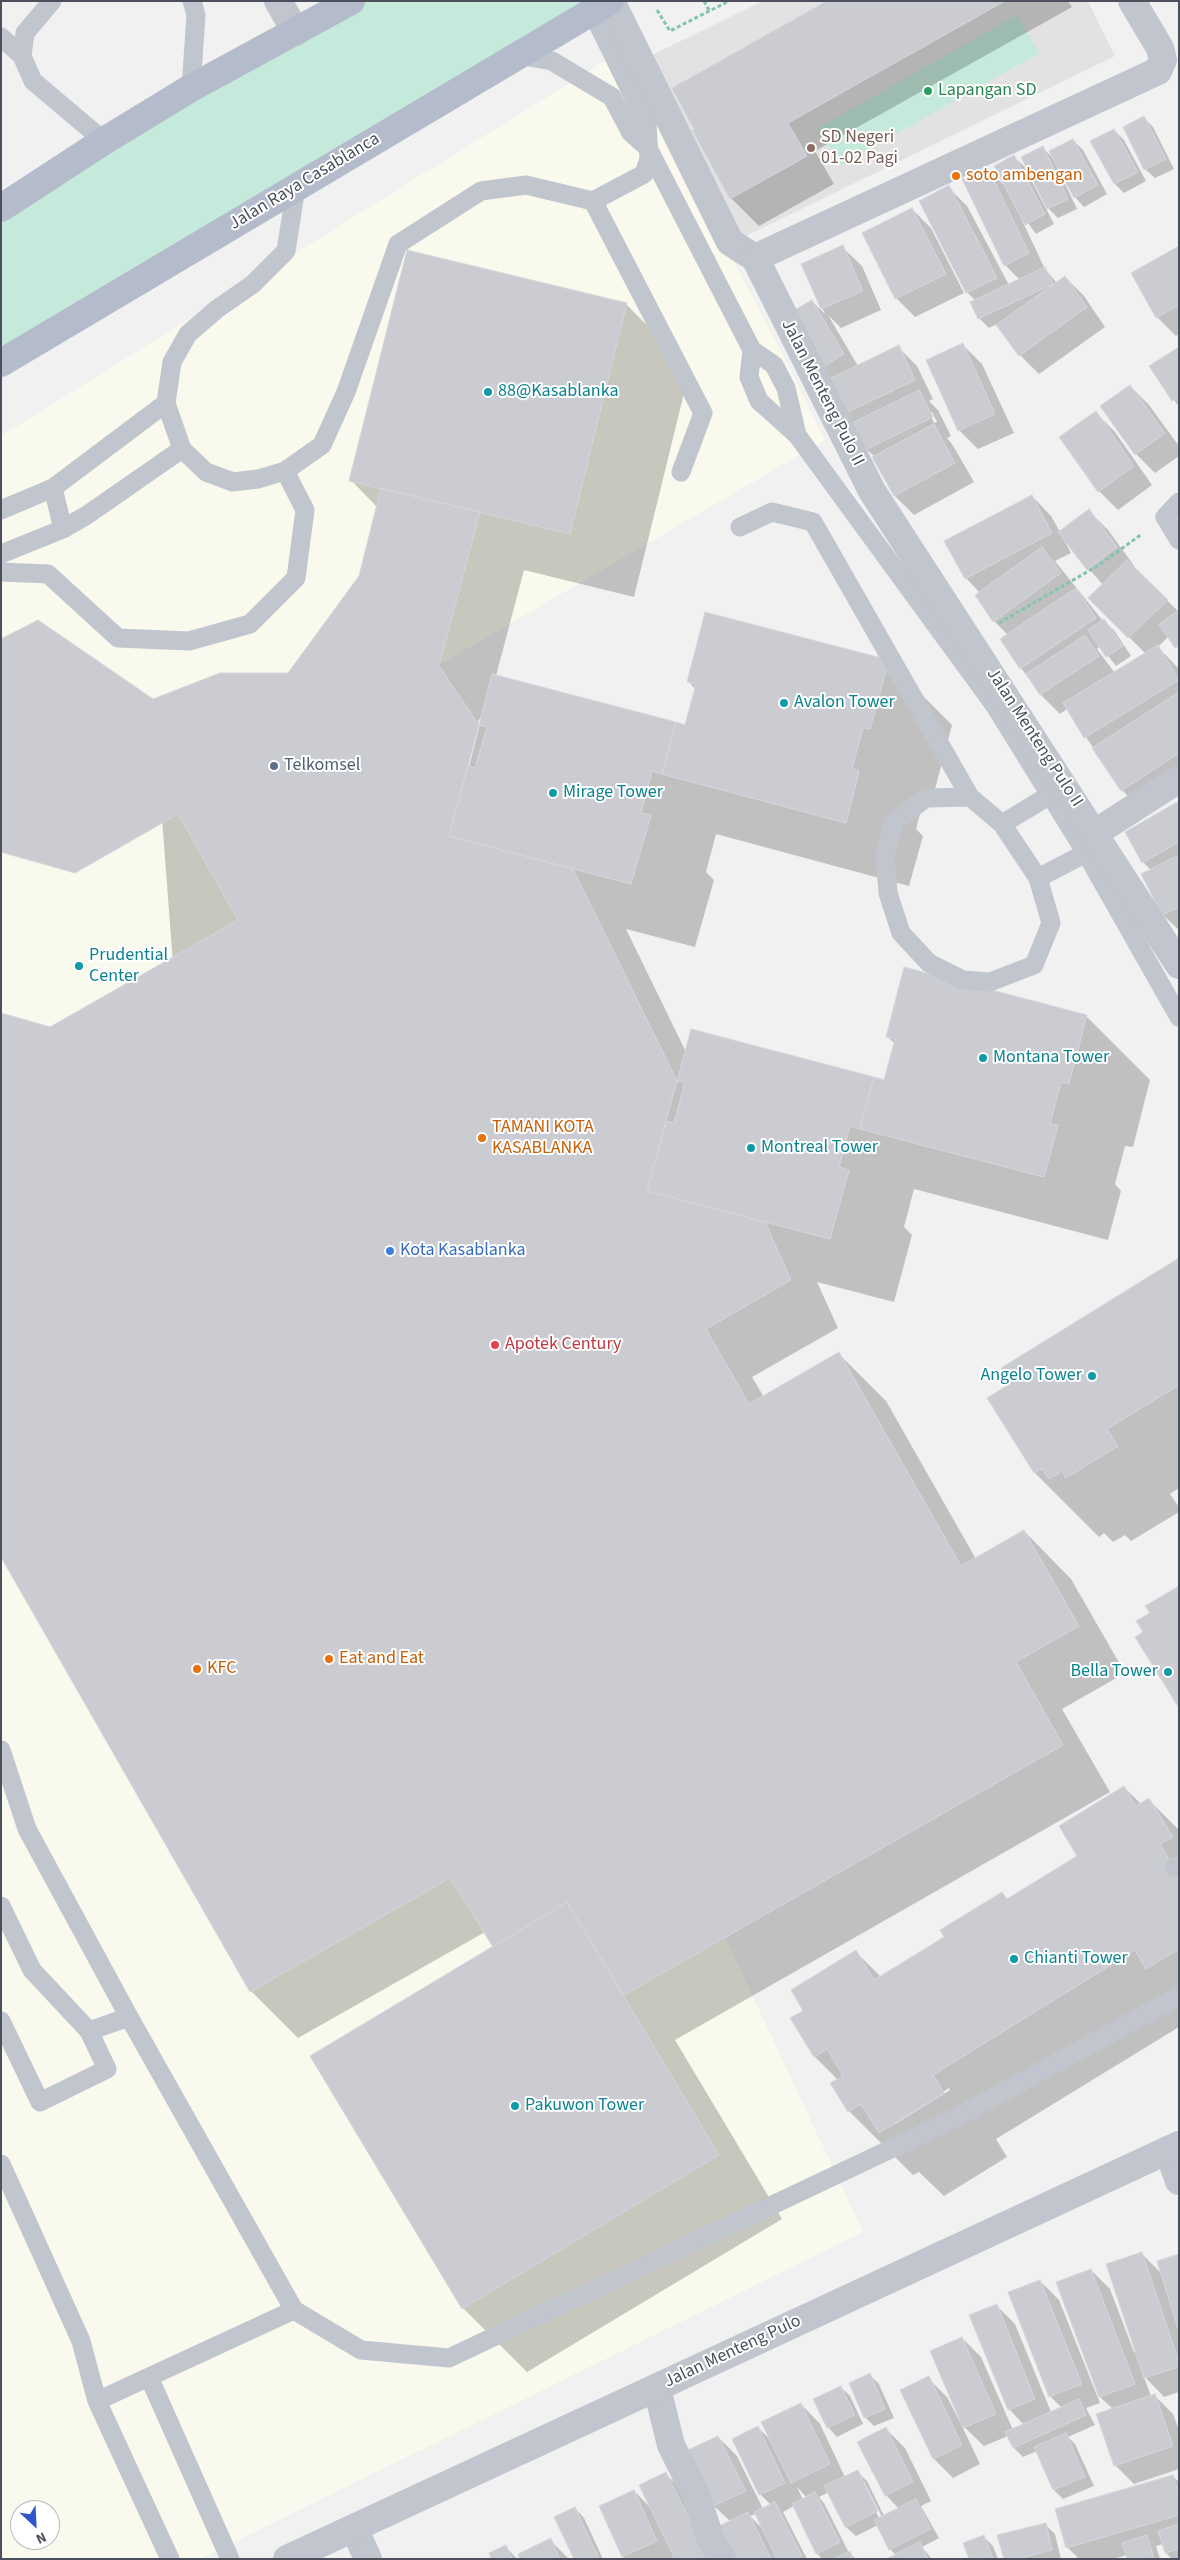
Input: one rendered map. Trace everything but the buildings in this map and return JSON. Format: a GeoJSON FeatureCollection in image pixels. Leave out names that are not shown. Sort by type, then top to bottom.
{"type":"FeatureCollection","features":[{"type":"Feature","properties":{"kind":"main road"},"geometry":{"type":"LineString","coordinates":[[1,208],[104,141],[191,88],[351,1]]}},
{"type":"Feature","properties":{"kind":"main road","name":"Jalan Raya Casablanca"},"geometry":{"type":"LineString","coordinates":[[1,363],[604,5]]}},
{"type":"Feature","properties":{"kind":"street"},"geometry":{"type":"LineString","coordinates":[[278,1],[296,32]]}},
{"type":"Feature","properties":{"kind":"street"},"geometry":{"type":"LineString","coordinates":[[604,5],[730,242],[755,258],[1158,71],[1163,60],[1160,48],[1132,1]]}},
{"type":"Feature","properties":{"kind":"street","name":"Jalan Menteng Pulo II"},"geometry":{"type":"LineString","coordinates":[[755,258],[872,492],[970,640],[1091,843],[1179,965]]}},
{"type":"Feature","properties":{"kind":"street"},"geometry":{"type":"LineString","coordinates":[[1091,843],[1179,779]]}},
{"type":"Feature","properties":{"kind":"street"},"geometry":{"type":"LineString","coordinates":[[1173,2147],[1179,2181]]}},
{"type":"Feature","properties":{"kind":"street","name":"Jalan Menteng Pulo"},"geometry":{"type":"LineString","coordinates":[[287,2559],[1173,2147]]}},
{"type":"Feature","properties":{"kind":"street"},"geometry":{"type":"LineString","coordinates":[[657,2388],[671,2445],[697,2497],[710,2538],[722,2559]]}},
{"type":"Feature","properties":{"kind":"street"},"geometry":{"type":"LineString","coordinates":[[354,2528],[368,2559]]}},
{"type":"Feature","properties":{"kind":"lane"},"geometry":{"type":"LineString","coordinates":[[22,56],[24,33],[52,1]]}},
{"type":"Feature","properties":{"kind":"lane"},"geometry":{"type":"LineString","coordinates":[[191,88],[196,15],[192,1]]}},
{"type":"Feature","properties":{"kind":"lane"},"geometry":{"type":"LineString","coordinates":[[296,187],[286,251],[253,284],[217,309],[188,334],[172,362],[166,403],[182,450],[206,472],[233,482],[258,479],[285,471],[322,446],[346,392],[398,244],[481,191],[526,185],[594,201],[644,174],[648,166],[647,124],[604,5]]}},
{"type":"Feature","properties":{"kind":"lane"},"geometry":{"type":"LineString","coordinates":[[1,37],[22,56],[33,81],[104,141]]}},
{"type":"Feature","properties":{"kind":"lane"},"geometry":{"type":"LineString","coordinates":[[519,55],[552,61],[612,97],[631,133],[648,148],[752,350],[774,365],[786,388],[796,435]]}},
{"type":"Feature","properties":{"kind":"lane"},"geometry":{"type":"LineString","coordinates":[[594,201],[703,413],[681,472]]}},
{"type":"Feature","properties":{"kind":"lane"},"geometry":{"type":"LineString","coordinates":[[752,350],[749,377],[759,401],[796,435],[995,706],[1050,795],[1091,843],[1179,1017]]}},
{"type":"Feature","properties":{"kind":"lane"},"geometry":{"type":"LineString","coordinates":[[1,510],[53,488],[166,403]]}},
{"type":"Feature","properties":{"kind":"lane"},"geometry":{"type":"LineString","coordinates":[[1,554],[63,529],[87,515],[182,450]]}},
{"type":"Feature","properties":{"kind":"lane"},"geometry":{"type":"LineString","coordinates":[[1,572],[48,574],[118,638],[189,641],[250,624],[296,578],[305,510],[285,471]]}},
{"type":"Feature","properties":{"kind":"lane"},"geometry":{"type":"LineString","coordinates":[[53,488],[63,529]]}},
{"type":"Feature","properties":{"kind":"lane"},"geometry":{"type":"LineString","coordinates":[[1179,502],[1165,517],[1179,540]]}},
{"type":"Feature","properties":{"kind":"lane"},"geometry":{"type":"LineString","coordinates":[[740,527],[772,512],[813,522],[970,797],[1002,824],[1038,878],[1051,923],[1034,965],[990,982],[963,980],[929,963],[901,932],[888,893],[885,855],[894,822],[926,798],[970,797]]}},
{"type":"Feature","properties":{"kind":"lane"},"geometry":{"type":"LineString","coordinates":[[1002,824],[1050,795]]}},
{"type":"Feature","properties":{"kind":"lane"},"geometry":{"type":"LineString","coordinates":[[1038,878],[1091,843]]}},
{"type":"Feature","properties":{"kind":"lane"},"geometry":{"type":"LineString","coordinates":[[1,1750],[7,1789],[129,2017],[294,2310],[361,2350],[449,2358],[948,2122],[1179,1996]]}},
{"type":"Feature","properties":{"kind":"lane"},"geometry":{"type":"LineString","coordinates":[[1,1906],[32,1970],[89,2031],[107,2068],[40,2102],[1,2021]]}},
{"type":"Feature","properties":{"kind":"lane"},"geometry":{"type":"LineString","coordinates":[[89,2031],[129,2017]]}},
{"type":"Feature","properties":{"kind":"lane"},"geometry":{"type":"LineString","coordinates":[[1,2164],[81,2341],[96,2401],[170,2559]]}},
{"type":"Feature","properties":{"kind":"lane"},"geometry":{"type":"LineString","coordinates":[[96,2401],[294,2310]]}},
{"type":"Feature","properties":{"kind":"lane"},"geometry":{"type":"LineString","coordinates":[[149,2377],[230,2559]]}},
{"type":"Feature","properties":{"kind":"path"},"geometry":{"type":"LineString","coordinates":[[704,1],[710,12]]}},
{"type":"Feature","properties":{"kind":"path"},"geometry":{"type":"LineString","coordinates":[[657,10],[670,31],[729,1]]}},
{"type":"Feature","properties":{"kind":"path"},"geometry":{"type":"LineString","coordinates":[[970,640],[1099,565],[1165,517]]}},
{"type":"Feature","properties":{"kind":"shaded area","name":"SD Negeri 01-02 Pagi"},"geometry":{"type":"Polygon","coordinates":[[[763,1],[1088,1],[1115,56],[740,239],[650,56],[763,1]]]}},
{"type":"Feature","properties":{"kind":"shaded area","name":"Kota Kasablanka"},"geometry":{"type":"Polygon","coordinates":[[[621,51],[778,345],[825,440],[439,665],[479,725],[449,836],[573,869],[677,1081],[647,1190],[765,1222],[791,1280],[706,1330],[749,1404],[839,1352],[961,1565],[1024,1530],[1079,1626],[1016,1662],[1063,1745],[725,1937],[863,2232],[200,2559],[1,2559],[1,436],[621,51]]]}},
{"type":"Feature","properties":{"kind":"green space"},"geometry":{"type":"Polygon","coordinates":[[[351,1],[610,1],[1,363],[1,208],[351,1]]]}},
{"type":"Feature","properties":{"kind":"green space","name":"Lapangan SD"},"geometry":{"type":"Polygon","coordinates":[[[1017,15],[1039,53],[840,166],[818,128],[1017,15]]]}},
{"type":"Feature","properties":{"kind":"place","name":"Lapangan SD"},"geometry":{"type":"Point","coordinates":[928,91]}},
{"type":"Feature","properties":{"kind":"place","name":"SD Negeri 01-02 Pagi"},"geometry":{"type":"Point","coordinates":[811,148]}},
{"type":"Feature","properties":{"kind":"place","name":"soto ambengan"},"geometry":{"type":"Point","coordinates":[956,176]}},
{"type":"Feature","properties":{"kind":"place","name":"88@Kasablanka"},"geometry":{"type":"Point","coordinates":[488,392]}},
{"type":"Feature","properties":{"kind":"place","name":"Avalon Tower"},"geometry":{"type":"Point","coordinates":[784,703]}},
{"type":"Feature","properties":{"kind":"place","name":"Telkomsel"},"geometry":{"type":"Point","coordinates":[274,766]}},
{"type":"Feature","properties":{"kind":"place","name":"Mirage Tower"},"geometry":{"type":"Point","coordinates":[553,793]}},
{"type":"Feature","properties":{"kind":"place","name":"Prudential Center"},"geometry":{"type":"Point","coordinates":[79,966]}},
{"type":"Feature","properties":{"kind":"place","name":"Montana Tower"},"geometry":{"type":"Point","coordinates":[983,1058]}},
{"type":"Feature","properties":{"kind":"place","name":"TAMANI KOTA KASABLANKA"},"geometry":{"type":"Point","coordinates":[482,1138]}},
{"type":"Feature","properties":{"kind":"place","name":"Montreal Tower"},"geometry":{"type":"Point","coordinates":[751,1148]}},
{"type":"Feature","properties":{"kind":"place","name":"Kota Kasablanka"},"geometry":{"type":"Point","coordinates":[390,1251]}},
{"type":"Feature","properties":{"kind":"place","name":"Apotek Century"},"geometry":{"type":"Point","coordinates":[495,1345]}},
{"type":"Feature","properties":{"kind":"place","name":"Angelo Tower"},"geometry":{"type":"Point","coordinates":[1092,1376]}},
{"type":"Feature","properties":{"kind":"place","name":"Eat and Eat"},"geometry":{"type":"Point","coordinates":[329,1659]}},
{"type":"Feature","properties":{"kind":"place","name":"KFC"},"geometry":{"type":"Point","coordinates":[197,1669]}},
{"type":"Feature","properties":{"kind":"place","name":"Bella Tower"},"geometry":{"type":"Point","coordinates":[1168,1672]}},
{"type":"Feature","properties":{"kind":"place","name":"Chianti Tower"},"geometry":{"type":"Point","coordinates":[1014,1959]}},
{"type":"Feature","properties":{"kind":"place","name":"Pakuwon Tower"},"geometry":{"type":"Point","coordinates":[515,2106]}}]}
